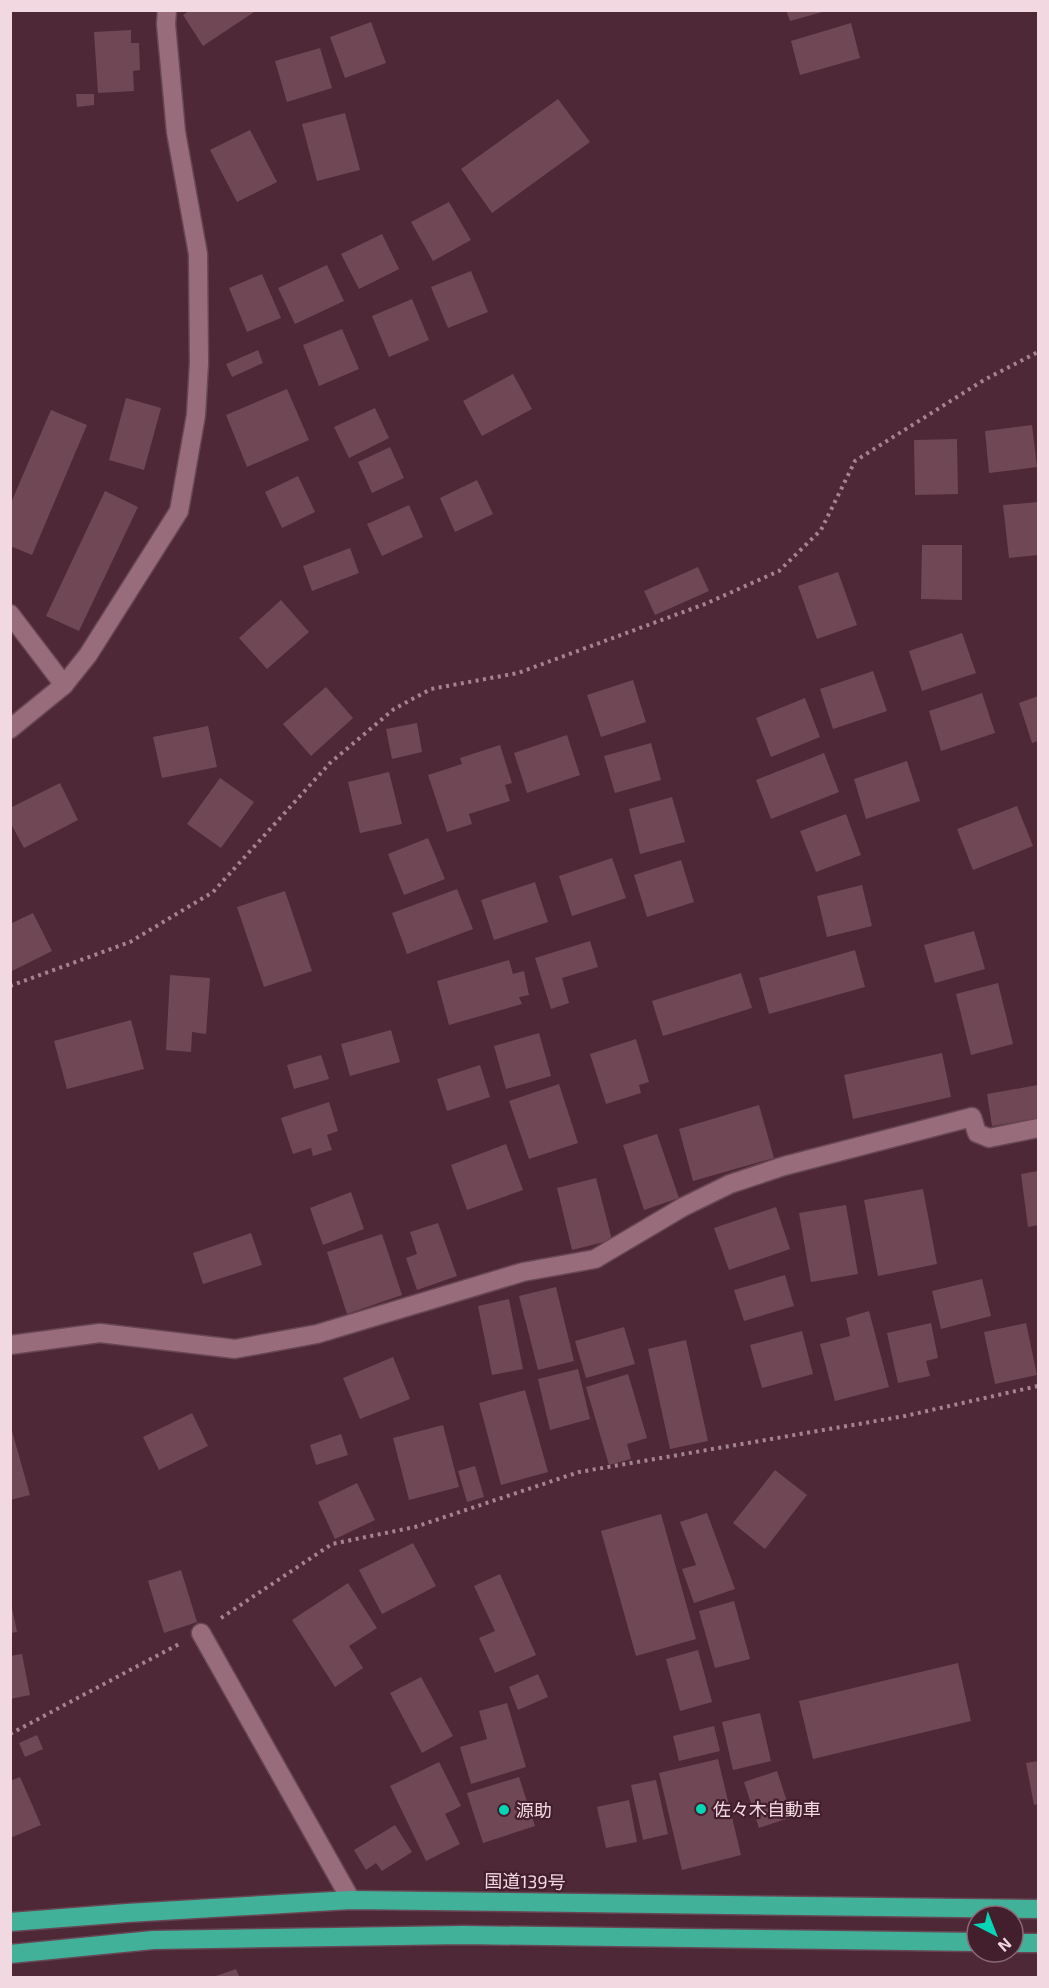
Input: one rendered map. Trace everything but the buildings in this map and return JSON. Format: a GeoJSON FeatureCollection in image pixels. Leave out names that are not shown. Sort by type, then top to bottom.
{"type":"FeatureCollection","features":[{"type":"Feature","properties":{"kind":"highway","name":"国道139号"},"geometry":{"type":"LineString","coordinates":[[10,1922],[351,1900],[1038,1909]]}},
{"type":"Feature","properties":{"kind":"highway"},"geometry":{"type":"LineString","coordinates":[[10,1954],[153,1940],[463,1935],[965,1942]]}},
{"type":"Feature","properties":{"kind":"street"},"geometry":{"type":"LineString","coordinates":[[10,729],[64,685],[88,655],[179,511],[196,415],[199,363],[198,254],[176,132],[166,24],[167,10]]}},
{"type":"Feature","properties":{"kind":"street"},"geometry":{"type":"LineString","coordinates":[[10,614],[64,685]]}},
{"type":"Feature","properties":{"kind":"street"},"geometry":{"type":"LineString","coordinates":[[10,1344],[100,1334],[235,1349],[316,1335],[524,1272],[595,1259],[683,1207],[730,1184],[784,1166],[972,1117],[977,1133],[989,1138],[1038,1128]]}},
{"type":"Feature","properties":{"kind":"street"},"geometry":{"type":"LineString","coordinates":[[201,1633],[351,1900]]}},
{"type":"Feature","properties":{"kind":"path"},"geometry":{"type":"LineString","coordinates":[[10,986],[130,942],[213,892],[330,763],[394,709],[431,689],[518,673],[705,604],[779,571],[821,530],[855,461],[984,380],[1038,352]]}},
{"type":"Feature","properties":{"kind":"path"},"geometry":{"type":"LineString","coordinates":[[10,1734],[201,1633],[332,1544],[416,1527],[579,1472],[905,1416],[1038,1386]]}},
{"type":"Feature","properties":{"kind":"place","name":"佐々木自動車"},"geometry":{"type":"Point","coordinates":[701,1809]}},
{"type":"Feature","properties":{"kind":"place","name":"源助"},"geometry":{"type":"Point","coordinates":[504,1810]}}]}
